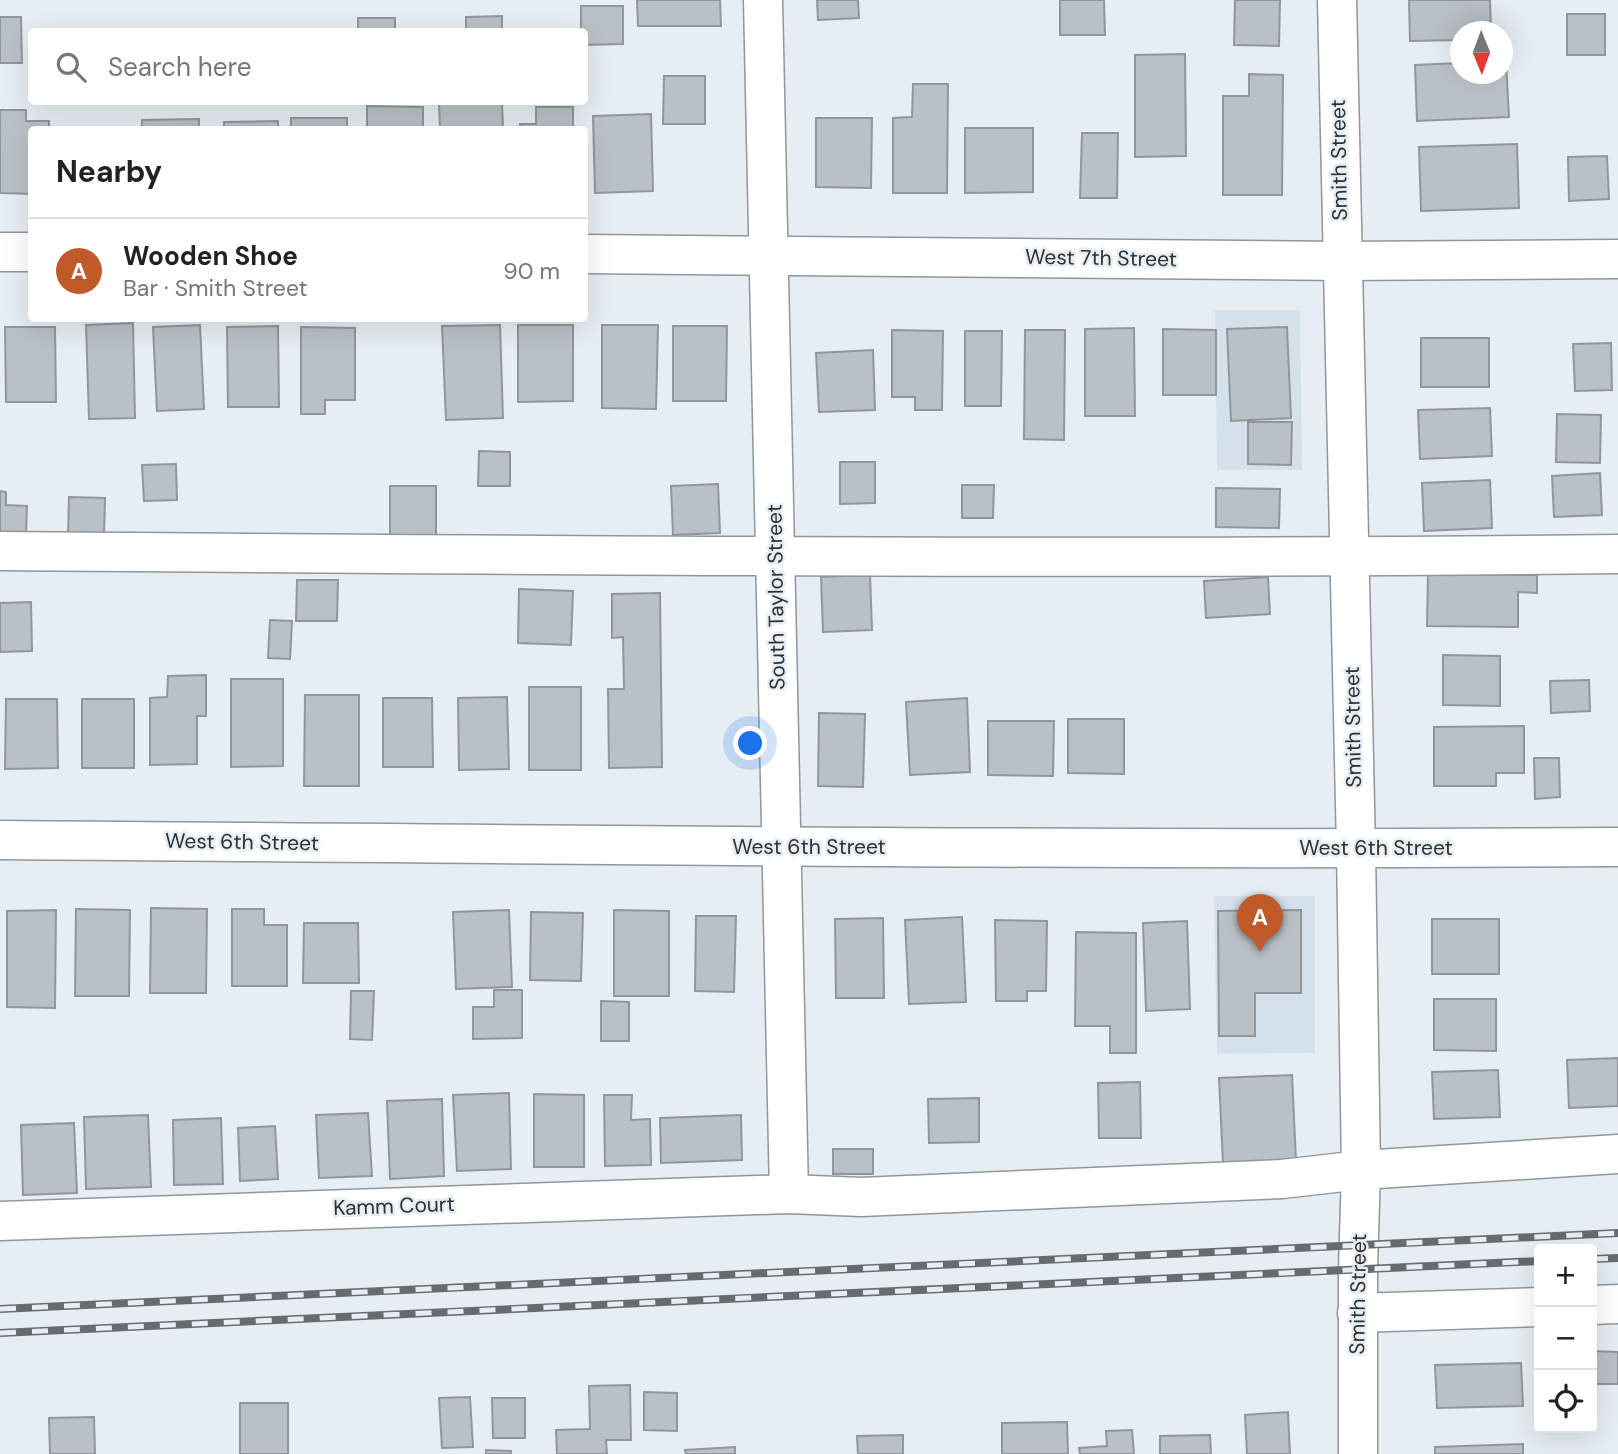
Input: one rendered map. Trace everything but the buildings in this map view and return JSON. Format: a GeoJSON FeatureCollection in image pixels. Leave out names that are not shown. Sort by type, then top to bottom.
{"type":"FeatureCollection","features":[{"type":"Feature","properties":{"kind":"street","name":"South Taylor Street"},"geometry":{"type":"LineString","coordinates":[[763,0],[789,1194]]}},
{"type":"Feature","properties":{"kind":"street","name":"Smith Street"},"geometry":{"type":"LineString","coordinates":[[1337,0],[1361,1170],[1357,1314],[1358,1454]]}},
{"type":"Feature","properties":{"kind":"street"},"geometry":{"type":"LineString","coordinates":[[0,252],[28,253]]}},
{"type":"Feature","properties":{"kind":"street","name":"West 7th Street"},"geometry":{"type":"LineString","coordinates":[[588,254],[1341,261],[1618,258]]}},
{"type":"Feature","properties":{"kind":"street"},"geometry":{"type":"LineString","coordinates":[[0,551],[775,556],[1349,557],[1618,554]]}},
{"type":"Feature","properties":{"kind":"street","name":"West 6th Street"},"geometry":{"type":"LineString","coordinates":[[0,839],[1356,849],[1618,847]]}},
{"type":"Feature","properties":{"kind":"street","name":"Kamm Court"},"geometry":{"type":"LineString","coordinates":[[0,1221],[789,1194],[861,1197],[1282,1179],[1361,1170],[1618,1154]]}},
{"type":"Feature","properties":{"kind":"street"},"geometry":{"type":"LineString","coordinates":[[1597,1305],[1618,1304]]}},
{"type":"Feature","properties":{"kind":"street"},"geometry":{"type":"LineString","coordinates":[[1357,1314],[1534,1307]]}},
{"type":"Feature","properties":{"kind":"shaded area"},"geometry":{"type":"Polygon","coordinates":[[[1215,310],[1300,310],[1302,470],[1217,470],[1215,310]]]}},
{"type":"Feature","properties":{"kind":"shaded area"},"geometry":{"type":"Polygon","coordinates":[[[1214,896],[1315,896],[1315,1053],[1217,1054],[1214,896]]]}},
{"type":"Feature","properties":{"kind":"railway"},"geometry":{"type":"LineString","coordinates":[[0,1309],[1618,1233]]}},
{"type":"Feature","properties":{"kind":"railway"},"geometry":{"type":"LineString","coordinates":[[1597,1259],[1618,1258]]}},
{"type":"Feature","properties":{"kind":"railway"},"geometry":{"type":"LineString","coordinates":[[0,1333],[1534,1261]]}},
{"type":"Feature","properties":{"kind":"place","name":"Wooden Shoe"},"geometry":{"type":"Point","coordinates":[1260,952]}}]}
